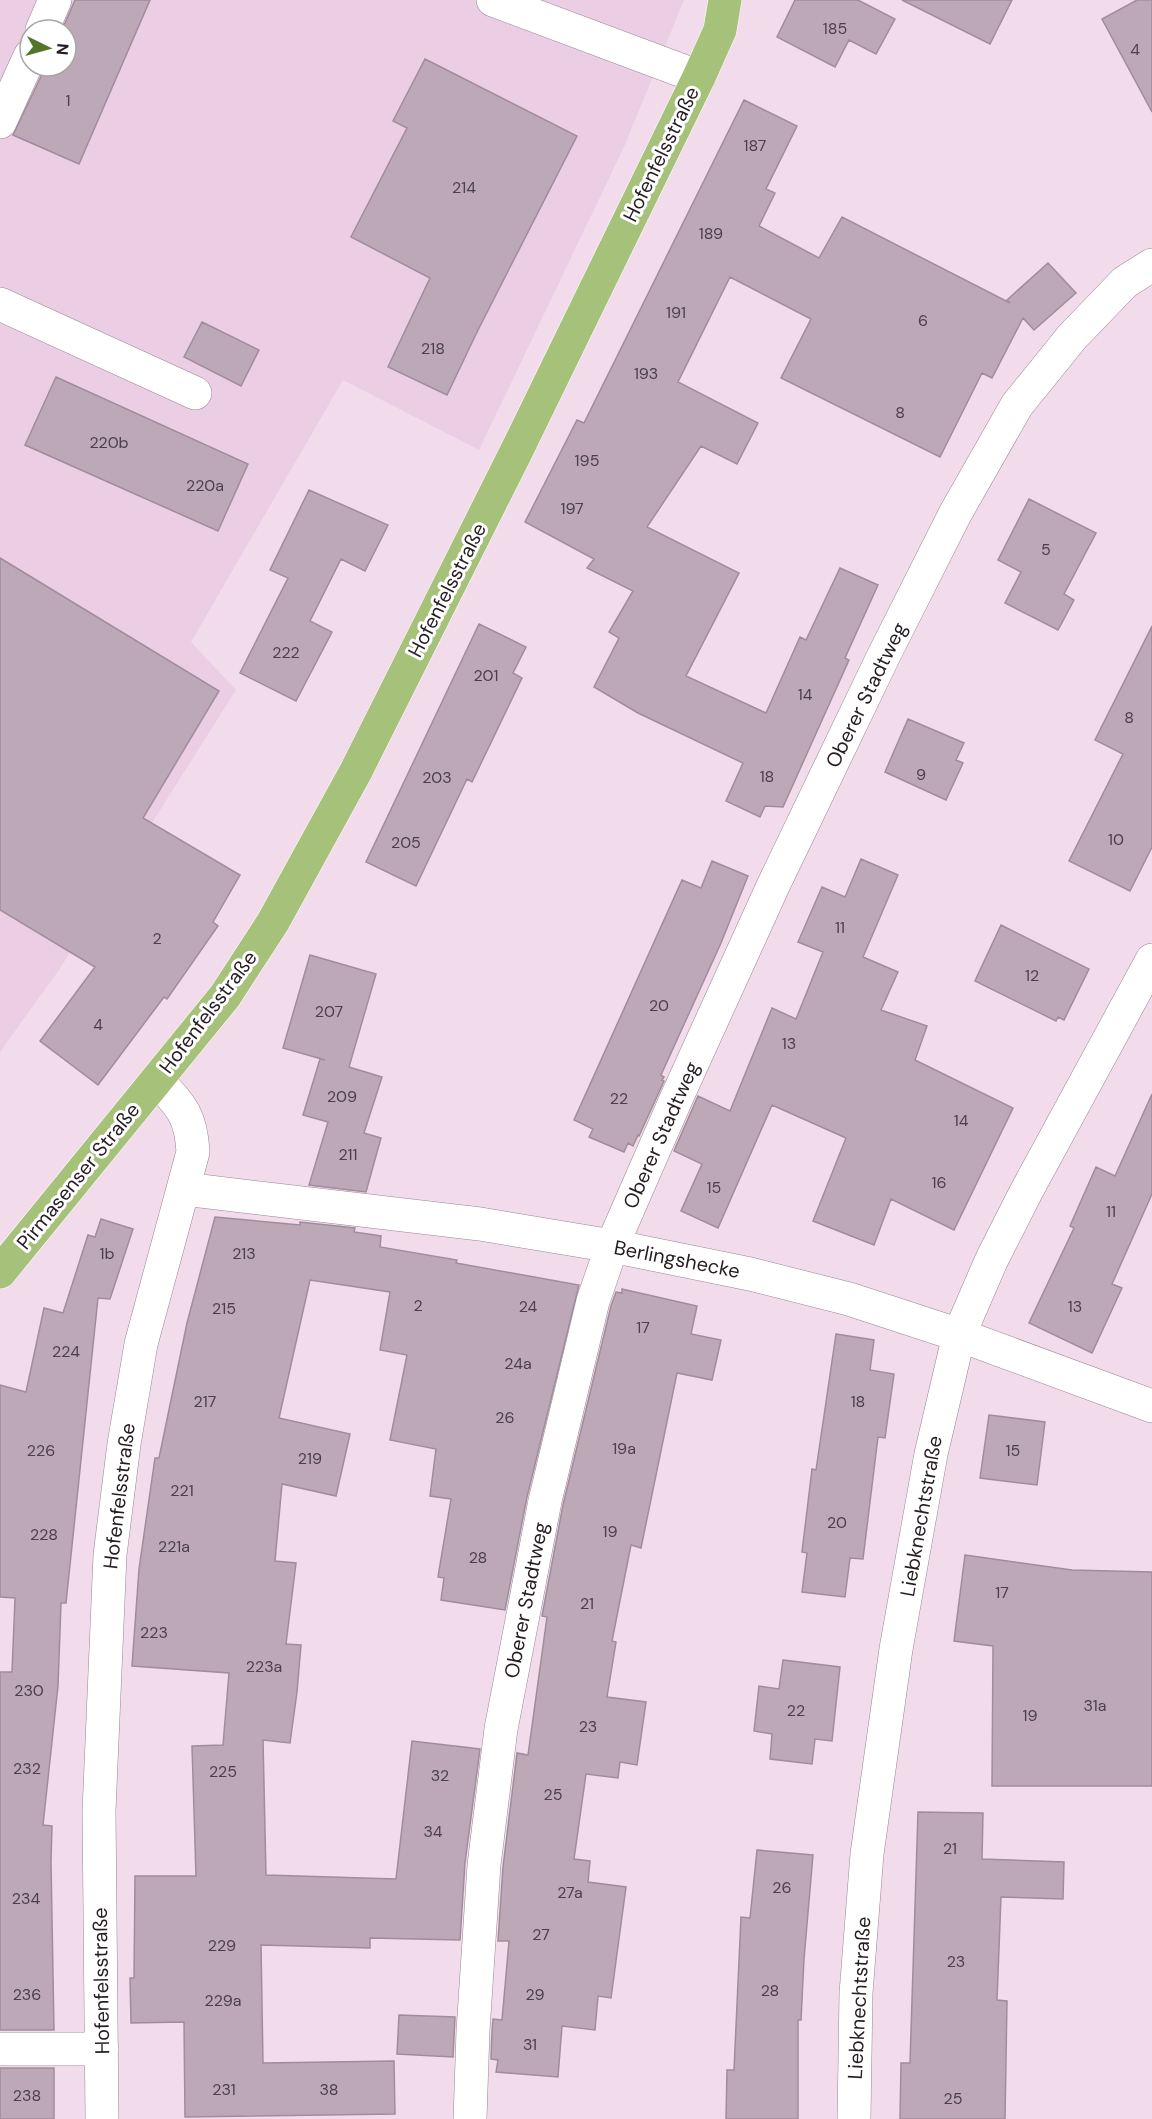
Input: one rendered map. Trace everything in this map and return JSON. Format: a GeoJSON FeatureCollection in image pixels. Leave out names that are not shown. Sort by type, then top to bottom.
{"type":"FeatureCollection","features":[{"type":"Feature","properties":{"kind":"main road","name":"Hofenfelsstraße"},"geometry":{"type":"LineString","coordinates":[[157,1080],[225,996],[267,931],[356,771],[510,465],[699,77],[723,15],[750,0]]}},
{"type":"Feature","properties":{"kind":"main road","name":"Pirmasenser Straße"},"geometry":{"type":"LineString","coordinates":[[0,1272],[157,1080]]}},
{"type":"Feature","properties":{"kind":"street"},"geometry":{"type":"LineString","coordinates":[[47,18],[55,0]]}},
{"type":"Feature","properties":{"kind":"street"},"geometry":{"type":"LineString","coordinates":[[493,0],[699,77]]}},
{"type":"Feature","properties":{"kind":"street"},"geometry":{"type":"LineString","coordinates":[[0,122],[20,78]]}},
{"type":"Feature","properties":{"kind":"street","name":"Oberer Stadtweg"},"geometry":{"type":"LineString","coordinates":[[470,2119],[473,2031],[484,1865],[501,1729],[545,1501],[593,1301],[612,1246],[773,886],[883,657],[955,514],[1017,405],[1072,337],[1125,282],[1152,265]]}},
{"type":"Feature","properties":{"kind":"street"},"geometry":{"type":"LineString","coordinates":[[0,304],[195,393]]}},
{"type":"Feature","properties":{"kind":"street","name":"Liebknechtstraße"},"geometry":{"type":"LineString","coordinates":[[854,2119],[856,1993],[867,1854],[896,1649],[910,1569],[931,1454],[959,1335],[992,1259],[1026,1192],[1152,960]]}},
{"type":"Feature","properties":{"kind":"street","name":"Hofenfelsstraße"},"geometry":{"type":"LineString","coordinates":[[102,2119],[99,1811],[110,1555],[124,1444],[141,1344],[193,1152],[192,1131],[182,1108],[157,1080]]}},
{"type":"Feature","properties":{"kind":"street","name":"Berlingshecke"},"geometry":{"type":"LineString","coordinates":[[184,1189],[480,1224],[612,1246],[761,1276],[849,1299],[959,1335],[1152,1406]]}},
{"type":"Feature","properties":{"kind":"street"},"geometry":{"type":"LineString","coordinates":[[0,2049],[102,2049]]}},
{"type":"Feature","properties":{"kind":"shaded area"},"geometry":{"type":"Polygon","coordinates":[[[0,0],[684,0],[624,147],[479,450],[343,380],[191,642],[236,690],[59,970],[0,1052],[0,0]]]}},
{"type":"Feature","properties":{"kind":"building"},"geometry":{"type":"Polygon","coordinates":[[[75,0],[150,0],[79,164],[13,135],[40,78],[78,78],[78,18],[67,18],[75,0]]]}},
{"type":"Feature","properties":{"kind":"building"},"geometry":{"type":"Polygon","coordinates":[[[795,0],[858,0],[895,19],[876,54],[849,40],[835,67],[777,37],[795,0]]]}},
{"type":"Feature","properties":{"kind":"building"},"geometry":{"type":"Polygon","coordinates":[[[902,0],[1012,0],[990,44],[902,0]]]}},
{"type":"Feature","properties":{"kind":"building"},"geometry":{"type":"Polygon","coordinates":[[[1137,0],[1152,0],[1152,112],[1102,19],[1137,0]]]}},
{"type":"Feature","properties":{"kind":"building"},"geometry":{"type":"Polygon","coordinates":[[[425,59],[577,136],[447,395],[388,367],[430,278],[351,237],[407,128],[393,121],[425,59]]]}},
{"type":"Feature","properties":{"kind":"building"},"geometry":{"type":"Polygon","coordinates":[[[744,100],[797,126],[766,189],[775,193],[759,226],[819,258],[842,217],[1010,303],[1007,300],[1048,263],[1076,293],[1034,330],[1023,318],[992,378],[982,373],[940,457],[781,378],[811,319],[730,277],[678,382],[758,423],[737,464],[701,446],[647,527],[739,573],[686,676],[766,713],[800,637],[806,640],[840,568],[878,585],[845,658],[849,660],[783,807],[765,806],[760,817],[726,801],[743,763],[638,713],[594,687],[619,638],[609,632],[633,591],[587,568],[594,559],[525,522],[577,420],[584,423],[744,100]]]}},
{"type":"Feature","properties":{"kind":"building"},"geometry":{"type":"Polygon","coordinates":[[[202,322],[259,350],[241,386],[184,357],[202,322]]]}},
{"type":"Feature","properties":{"kind":"building"},"geometry":{"type":"Polygon","coordinates":[[[56,377],[248,464],[218,531],[25,445],[56,377]]]}},
{"type":"Feature","properties":{"kind":"building"},"geometry":{"type":"Polygon","coordinates":[[[309,490],[388,525],[365,571],[341,559],[310,621],[332,632],[296,701],[240,673],[288,578],[270,570],[309,490]]]}},
{"type":"Feature","properties":{"kind":"building"},"geometry":{"type":"Polygon","coordinates":[[[1029,499],[1096,533],[1064,594],[1074,600],[1058,630],[1005,603],[1021,572],[998,560],[1029,499]]]}},
{"type":"Feature","properties":{"kind":"building"},"geometry":{"type":"Polygon","coordinates":[[[0,558],[219,691],[143,818],[240,875],[213,922],[218,926],[167,999],[164,997],[98,1085],[40,1041],[95,967],[0,910],[0,558]]]}},
{"type":"Feature","properties":{"kind":"building"},"geometry":{"type":"Polygon","coordinates":[[[479,624],[526,647],[513,673],[522,678],[472,782],[467,779],[416,886],[366,862],[479,624]]]}},
{"type":"Feature","properties":{"kind":"building"},"geometry":{"type":"Polygon","coordinates":[[[1152,626],[1152,847],[1130,891],[1069,861],[1123,754],[1095,740],[1152,626]]]}},
{"type":"Feature","properties":{"kind":"building"},"geometry":{"type":"Polygon","coordinates":[[[908,719],[964,743],[956,760],[963,763],[946,800],[885,772],[908,719]]]}},
{"type":"Feature","properties":{"kind":"building"},"geometry":{"type":"Polygon","coordinates":[[[861,859],[898,875],[863,957],[898,972],[881,1010],[927,1026],[915,1060],[1013,1108],[954,1230],[891,1199],[874,1245],[813,1221],[846,1138],[772,1105],[718,1228],[681,1211],[702,1164],[674,1151],[698,1096],[730,1111],[772,1008],[796,1019],[823,952],[798,942],[822,887],[845,897],[861,859]]]}},
{"type":"Feature","properties":{"kind":"building"},"geometry":{"type":"Polygon","coordinates":[[[712,861],[748,876],[721,943],[661,1075],[664,1081],[639,1136],[633,1146],[628,1143],[624,1152],[589,1137],[593,1129],[574,1120],[682,880],[701,888],[712,861]]]}},
{"type":"Feature","properties":{"kind":"building"},"geometry":{"type":"Polygon","coordinates":[[[1001,925],[1089,969],[1064,1020],[1058,1017],[1056,1021],[975,981],[1001,925]]]}},
{"type":"Feature","properties":{"kind":"building"},"geometry":{"type":"Polygon","coordinates":[[[310,955],[376,974],[349,1067],[382,1077],[364,1133],[381,1138],[366,1192],[309,1185],[328,1122],[303,1115],[320,1059],[325,1060],[283,1048],[310,955]]]}},
{"type":"Feature","properties":{"kind":"building"},"geometry":{"type":"Polygon","coordinates":[[[1152,1094],[1152,1194],[1112,1284],[1122,1288],[1092,1353],[1029,1323],[1074,1228],[1070,1226],[1096,1167],[1115,1176],[1152,1094]]]}},
{"type":"Feature","properties":{"kind":"building"},"geometry":{"type":"Polygon","coordinates":[[[215,1217],[355,1228],[354,1232],[381,1236],[380,1247],[579,1285],[527,1497],[505,1610],[441,1600],[444,1578],[438,1577],[451,1499],[430,1496],[436,1449],[390,1440],[407,1355],[380,1350],[390,1292],[310,1280],[279,1418],[350,1434],[336,1496],[282,1484],[275,1561],[296,1563],[286,1644],[301,1645],[290,1743],[263,1740],[266,1875],[396,1879],[412,1741],[480,1749],[465,1863],[460,1940],[370,1938],[370,1948],[261,1945],[263,2063],[394,2061],[395,2114],[185,2117],[184,2022],[131,2023],[130,1978],[134,1978],[135,1876],[196,1876],[192,1746],[223,1745],[229,1673],[132,1666],[139,1569],[155,1458],[159,1458],[187,1323],[215,1217]]]}},
{"type":"Feature","properties":{"kind":"building"},"geometry":{"type":"Polygon","coordinates":[[[101,1219],[133,1229],[110,1299],[98,1298],[66,1603],[61,1603],[58,1686],[43,1825],[52,1826],[54,2030],[0,2030],[0,1672],[12,1672],[15,1598],[0,1597],[0,1385],[26,1392],[44,1308],[63,1313],[88,1235],[95,1237],[101,1219]]]}},
{"type":"Feature","properties":{"kind":"building"},"geometry":{"type":"Polygon","coordinates":[[[622,1289],[697,1306],[691,1334],[721,1340],[712,1380],[677,1373],[641,1548],[631,1545],[612,1641],[616,1642],[607,1697],[646,1702],[637,1765],[620,1762],[618,1778],[586,1774],[574,1859],[590,1861],[588,1882],[626,1887],[611,1998],[598,1996],[595,2030],[562,2026],[558,2077],[496,2072],[498,2060],[491,2059],[492,2032],[493,2019],[502,2020],[509,1941],[498,1941],[503,1867],[517,1753],[528,1755],[547,1617],[542,1616],[563,1505],[611,1306],[616,1292],[622,1293],[622,1289]]]}},
{"type":"Feature","properties":{"kind":"building"},"geometry":{"type":"Polygon","coordinates":[[[836,1334],[874,1340],[870,1370],[894,1374],[885,1438],[878,1437],[863,1559],[850,1558],[845,1597],[802,1592],[807,1553],[802,1552],[812,1469],[816,1470],[836,1334]]]}},
{"type":"Feature","properties":{"kind":"building"},"geometry":{"type":"Polygon","coordinates":[[[989,1415],[1045,1422],[1037,1485],[980,1478],[989,1415]]]}},
{"type":"Feature","properties":{"kind":"building"},"geometry":{"type":"Polygon","coordinates":[[[965,1555],[1072,1570],[1152,1572],[1152,1786],[992,1786],[993,1646],[954,1641],[965,1555]]]}},
{"type":"Feature","properties":{"kind":"building"},"geometry":{"type":"Polygon","coordinates":[[[783,1660],[840,1667],[832,1741],[815,1739],[812,1764],[770,1759],[772,1734],[754,1731],[759,1686],[779,1689],[783,1660]]]}},
{"type":"Feature","properties":{"kind":"building"},"geometry":{"type":"Polygon","coordinates":[[[918,1812],[983,1813],[982,1859],[1064,1862],[1063,1899],[1001,1897],[997,2000],[1007,2001],[1005,2119],[900,2119],[901,2063],[910,2063],[918,1812]]]}},
{"type":"Feature","properties":{"kind":"building"},"geometry":{"type":"Polygon","coordinates":[[[757,1850],[813,1855],[801,2020],[798,2020],[798,2119],[726,2119],[727,2070],[734,2070],[741,1917],[750,1918],[757,1850]]]}},
{"type":"Feature","properties":{"kind":"building"},"geometry":{"type":"Polygon","coordinates":[[[399,2015],[455,2017],[453,2057],[397,2054],[399,2015]]]}},
{"type":"Feature","properties":{"kind":"building"},"geometry":{"type":"Polygon","coordinates":[[[0,2068],[54,2068],[54,2119],[0,2119],[0,2068]]]}}]}
